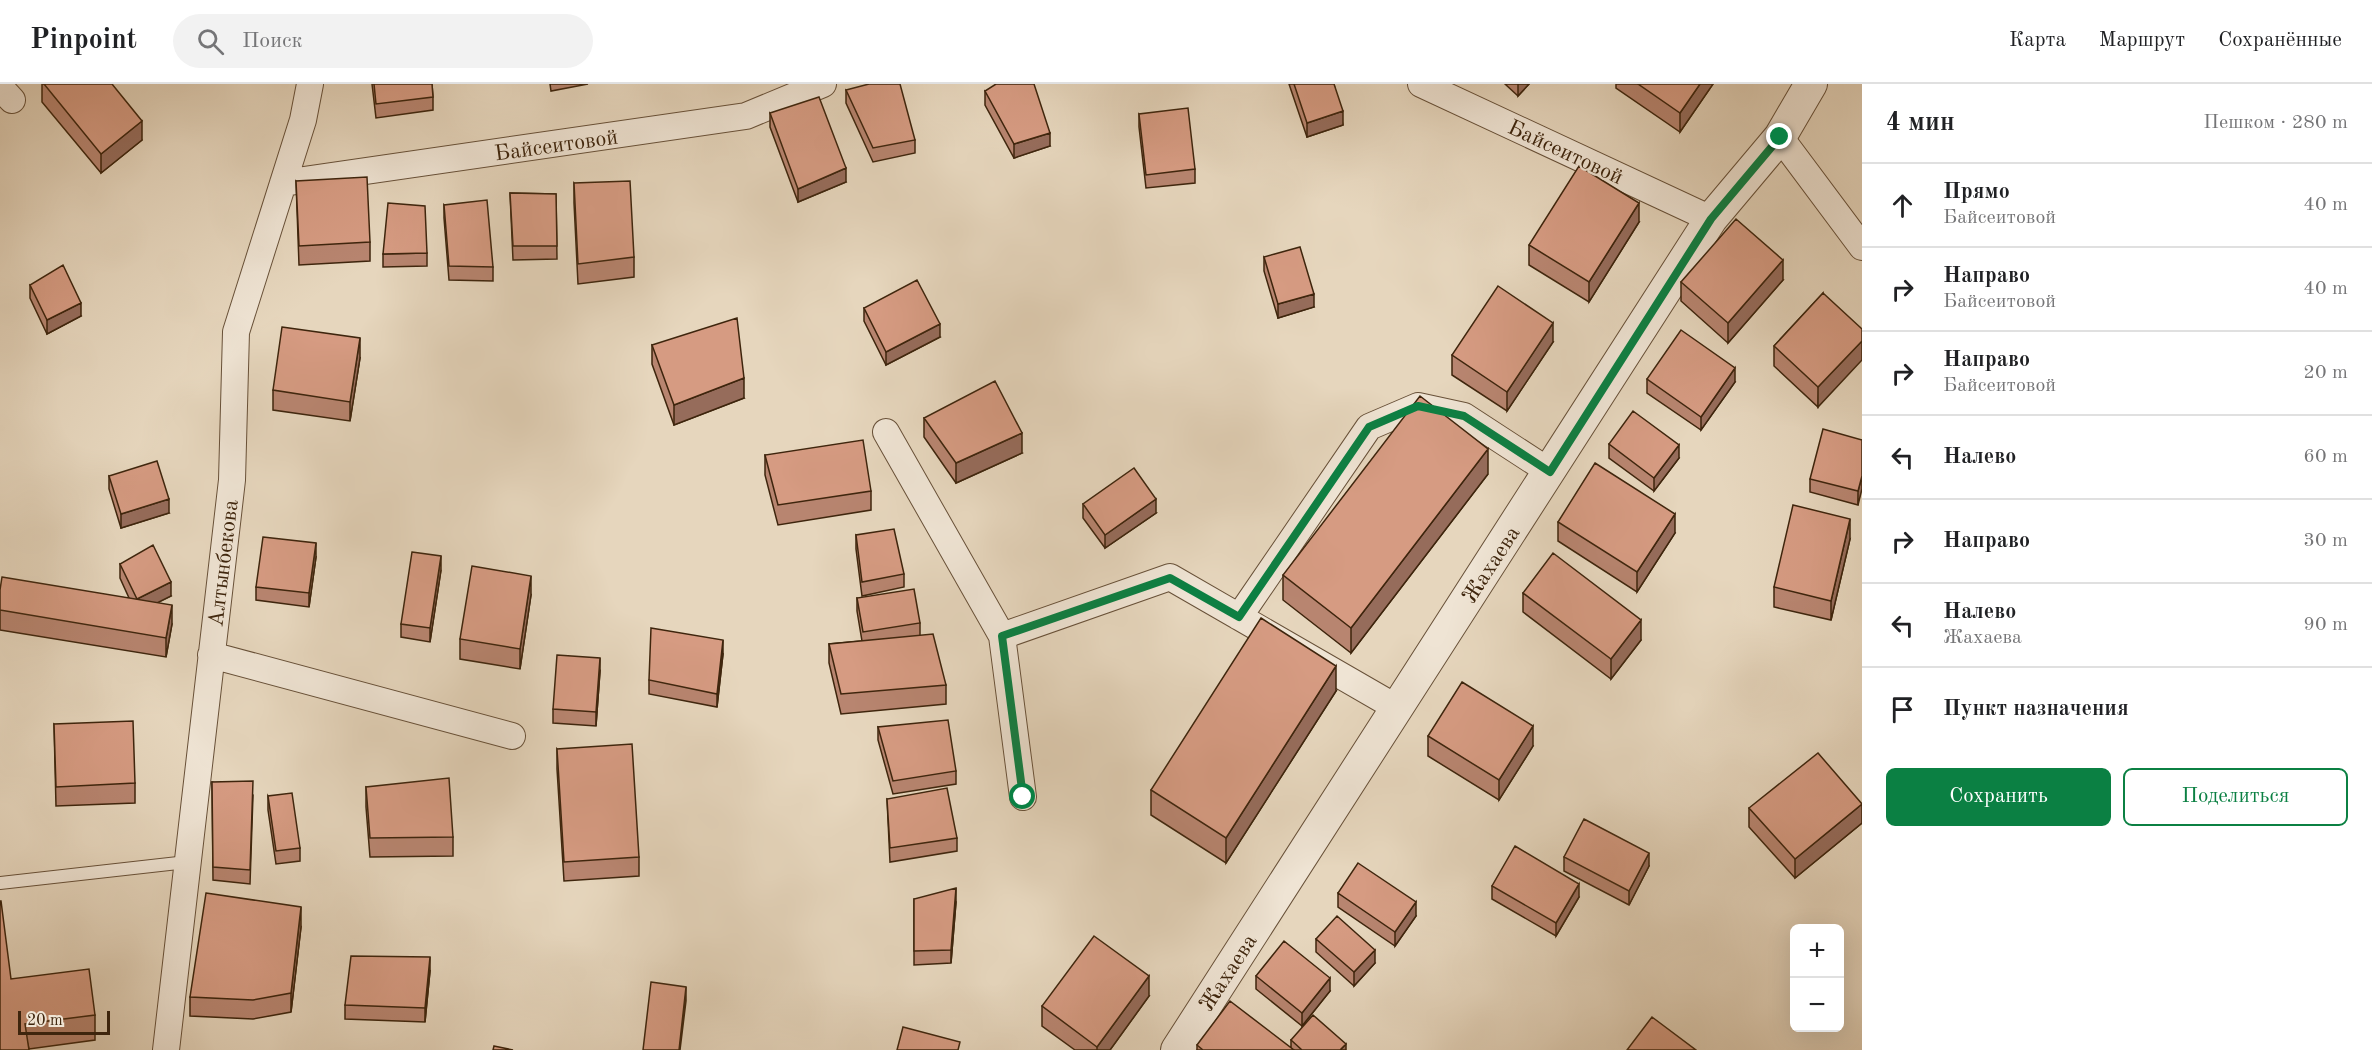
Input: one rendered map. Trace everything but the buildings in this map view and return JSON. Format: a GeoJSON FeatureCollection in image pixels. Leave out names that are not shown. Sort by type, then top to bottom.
{"type":"FeatureCollection","features":[{"type":"Feature","properties":{"kind":"street","name":"Алтынбекова"},"geometry":{"type":"LineString","coordinates":[[166,1050],[232,480],[236,332],[303,120],[310,84]]}},
{"type":"Feature","properties":{"kind":"street","name":"Байсеитовой"},"geometry":{"type":"LineString","coordinates":[[283,183],[746,116],[823,84]]}},
{"type":"Feature","properties":{"kind":"street","name":"Байсеитовой"},"geometry":{"type":"LineString","coordinates":[[1421,84],[1711,219]]}},
{"type":"Feature","properties":{"kind":"street","name":"Жахаева"},"geometry":{"type":"LineString","coordinates":[[1177,1050],[1711,219],[1780,137],[1811,84]]}},
{"type":"Feature","properties":{"kind":"street"},"geometry":{"type":"LineString","coordinates":[[1780,137],[1862,247]]}},
{"type":"Feature","properties":{"kind":"street"},"geometry":{"type":"LineString","coordinates":[[1239,617],[1369,427],[1418,406],[1464,416],[1550,472]]}},
{"type":"Feature","properties":{"kind":"street"},"geometry":{"type":"LineString","coordinates":[[886,432],[1002,636],[1023,797]]}},
{"type":"Feature","properties":{"kind":"street"},"geometry":{"type":"LineString","coordinates":[[1002,636],[1170,578],[1397,708]]}},
{"type":"Feature","properties":{"kind":"street"},"geometry":{"type":"LineString","coordinates":[[211,655],[512,736]]}},
{"type":"Feature","properties":{"kind":"lane"},"geometry":{"type":"LineString","coordinates":[[0,883],[187,862]]}},
{"type":"Feature","properties":{"kind":"route"},"geometry":{"type":"LineString","coordinates":[[1023,797],[1002,636],[1170,578],[1239,617],[1369,427],[1418,406],[1464,416],[1550,472],[1711,219],[1780,137]]}}]}
